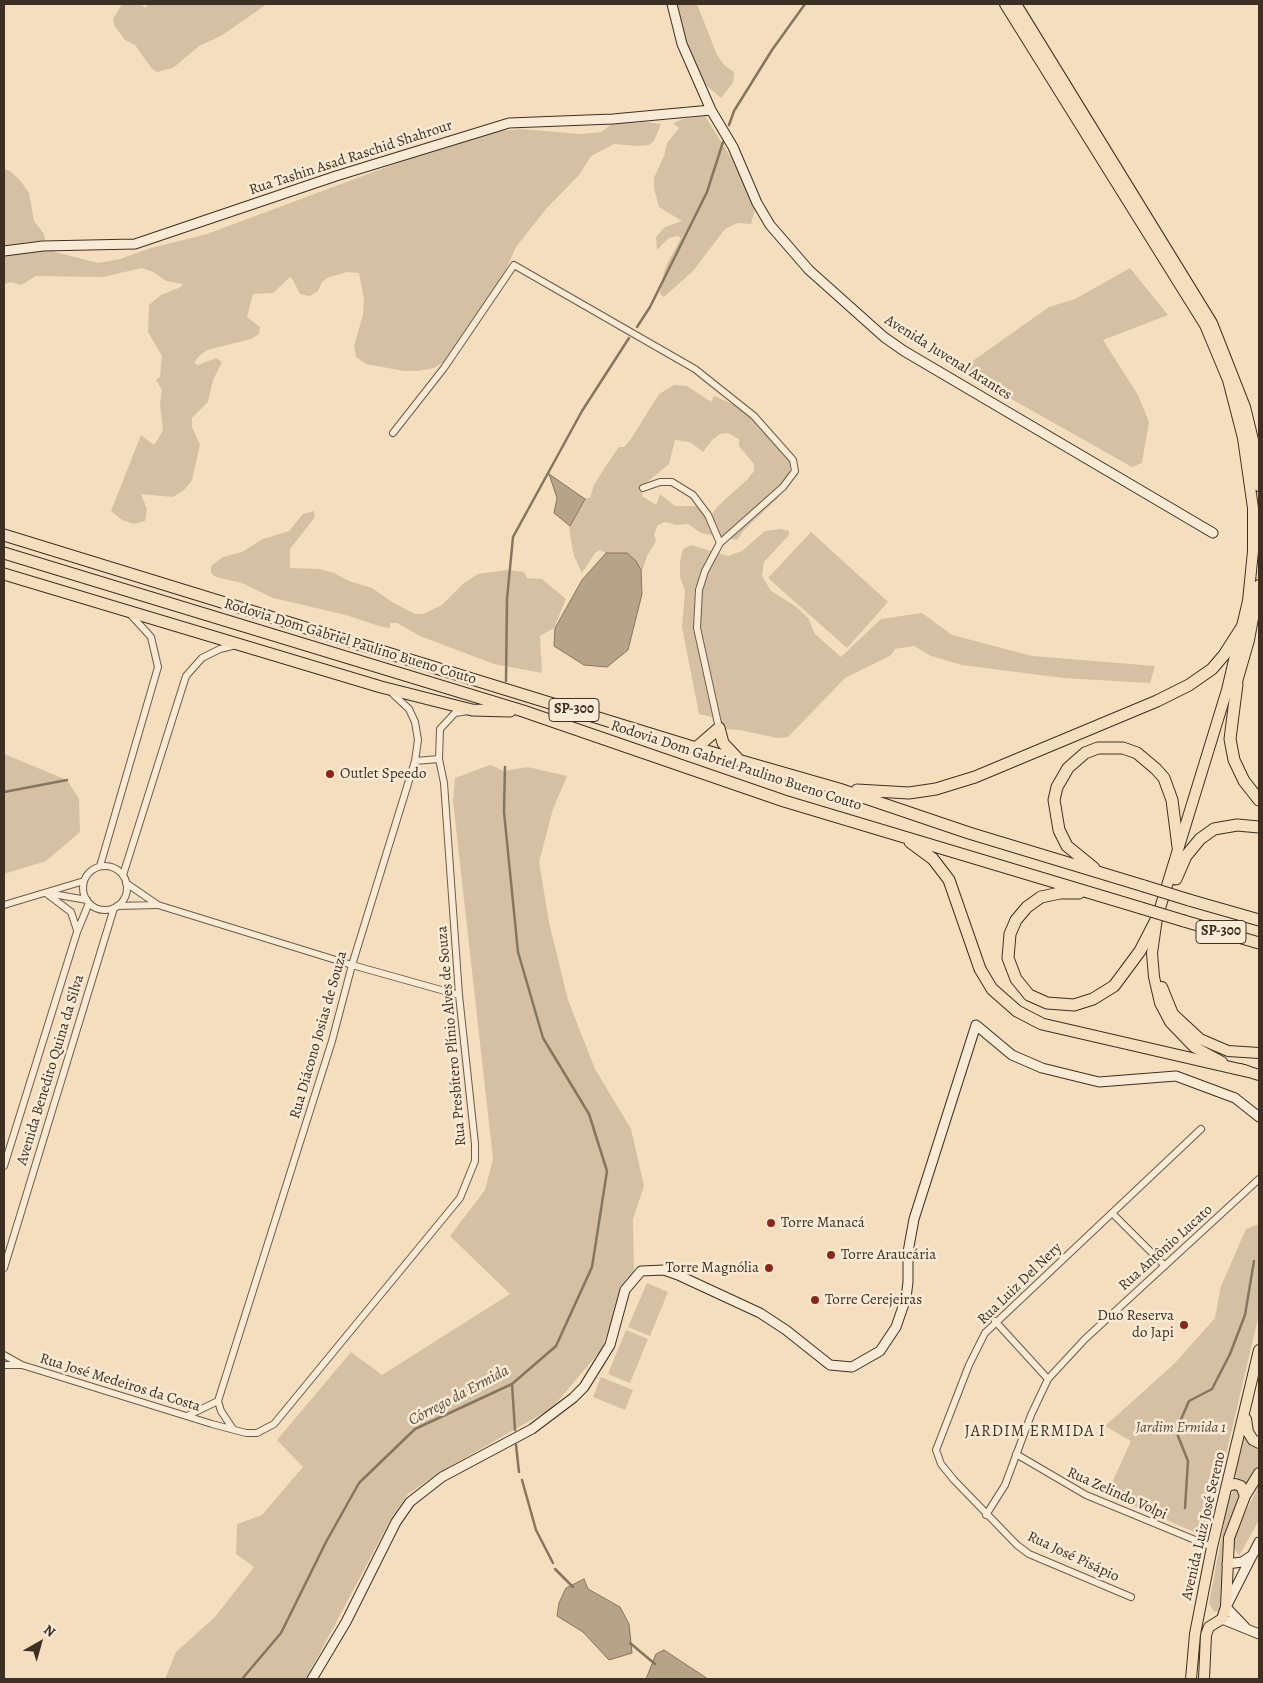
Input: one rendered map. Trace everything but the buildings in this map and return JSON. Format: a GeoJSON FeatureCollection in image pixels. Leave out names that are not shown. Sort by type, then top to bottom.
{"type":"FeatureCollection","features":[{"type":"Feature","properties":{"kind":"highway","name":"Rodovia Dom Gabriel Paulino Bueno Couto"},"geometry":{"type":"LineString","coordinates":[[4,535],[696,748],[839,789],[969,833],[1259,920]]}},
{"type":"Feature","properties":{"kind":"highway","name":"Rodovia Dom Gabriel Paulino Bueno Couto"},"geometry":{"type":"LineString","coordinates":[[4,553],[523,711],[784,801],[1259,943]]}},
{"type":"Feature","properties":{"kind":"highway"},"geometry":{"type":"LineString","coordinates":[[4,574],[381,687],[472,710],[523,711]]}},
{"type":"Feature","properties":{"kind":"highway"},"geometry":{"type":"LineString","coordinates":[[839,789],[909,793],[936,790],[976,777],[1157,701],[1189,685],[1212,669],[1224,655],[1242,627]]}},
{"type":"Feature","properties":{"kind":"highway"},"geometry":{"type":"LineString","coordinates":[[1237,684],[1230,739],[1234,760],[1244,781],[1259,800]]}},
{"type":"Feature","properties":{"kind":"highway"},"geometry":{"type":"LineString","coordinates":[[696,748],[719,728],[723,743],[739,760]]}},
{"type":"Feature","properties":{"kind":"highway"},"geometry":{"type":"LineString","coordinates":[[1097,871],[1067,846],[1059,830],[1054,800],[1057,787],[1068,768],[1085,754],[1098,748],[1123,748],[1136,753],[1164,778],[1172,800],[1178,847]]}},
{"type":"Feature","properties":{"kind":"highway"},"geometry":{"type":"LineString","coordinates":[[1176,879],[1186,856],[1200,839],[1214,829],[1237,825],[1259,827]]}},
{"type":"Feature","properties":{"kind":"highway"},"geometry":{"type":"LineString","coordinates":[[884,830],[917,845],[933,859],[949,880],[980,969],[992,989],[1017,1011],[1042,1024],[1246,1071]]}},
{"type":"Feature","properties":{"kind":"highway"},"geometry":{"type":"LineString","coordinates":[[1094,894],[1060,893],[1041,897],[1027,907],[1016,920],[1008,941],[1008,958],[1016,979],[1029,994],[1058,1005],[1074,1005],[1093,999],[1114,986],[1130,967],[1157,918]]}},
{"type":"Feature","properties":{"kind":"highway"},"geometry":{"type":"LineString","coordinates":[[1234,912],[1259,912]]}},
{"type":"Feature","properties":{"kind":"highway"},"geometry":{"type":"LineString","coordinates":[[1228,934],[1259,948]]}},
{"type":"Feature","properties":{"kind":"main road"},"geometry":{"type":"LineString","coordinates":[[1005,4],[1190,299],[1222,364],[1243,438],[1253,508],[1252,570],[1242,627],[1227,690],[1157,918],[1153,966],[1163,1011],[1178,1033],[1211,1058],[1259,1075]]}},
{"type":"Feature","properties":{"kind":"main road"},"geometry":{"type":"LineString","coordinates":[[1016,4],[1212,323],[1223,345],[1245,408],[1254,444],[1259,486]]}},
{"type":"Feature","properties":{"kind":"main road"},"geometry":{"type":"LineString","coordinates":[[1259,585],[1249,640],[1237,684],[1209,767],[1167,904],[1157,954],[1160,981],[1171,1010],[1192,1034],[1208,1044],[1228,1051],[1259,1053]]}},
{"type":"Feature","properties":{"kind":"main road","name":"Avenida Luiz José Sereno"},"geometry":{"type":"LineString","coordinates":[[1191,1678],[1194,1634],[1201,1610],[1212,1547],[1259,1350]]}},
{"type":"Feature","properties":{"kind":"main road"},"geometry":{"type":"LineString","coordinates":[[1246,1408],[1248,1432],[1253,1440],[1259,1443]]}},
{"type":"Feature","properties":{"kind":"main road","name":"Avenida Luiz José Sereno"},"geometry":{"type":"LineString","coordinates":[[1204,1679],[1206,1636],[1210,1627],[1222,1619],[1226,1607],[1229,1538],[1245,1496],[1259,1473]]}},
{"type":"Feature","properties":{"kind":"main road"},"geometry":{"type":"LineString","coordinates":[[1228,1486],[1235,1484],[1241,1486],[1245,1496]]}},
{"type":"Feature","properties":{"kind":"main road"},"geometry":{"type":"LineString","coordinates":[[1201,1610],[1209,1616],[1222,1619]]}},
{"type":"Feature","properties":{"kind":"main road"},"geometry":{"type":"LineString","coordinates":[[1191,1678],[1204,1679]]}},
{"type":"Feature","properties":{"kind":"street","name":"Avenida Juvenal Arantes"},"geometry":{"type":"LineString","coordinates":[[672,4],[682,44],[711,110],[726,133],[757,203],[770,225],[809,270],[884,337],[1214,533]]}},
{"type":"Feature","properties":{"kind":"street","name":"Rua Tashin Asad Raschid Shahrour"},"geometry":{"type":"LineString","coordinates":[[4,251],[43,246],[135,244],[336,176],[509,122],[613,119],[711,110]]}},
{"type":"Feature","properties":{"kind":"street"},"geometry":{"type":"LineString","coordinates":[[393,433],[444,368],[514,265],[714,382],[754,416],[793,460],[795,471],[790,480],[720,543],[709,559],[699,590],[697,628],[719,728]]}},
{"type":"Feature","properties":{"kind":"street"},"geometry":{"type":"LineString","coordinates":[[643,488],[660,482],[672,482],[693,495],[708,515],[720,543]]}},
{"type":"Feature","properties":{"kind":"street"},"geometry":{"type":"LineString","coordinates":[[100,866],[158,667],[157,654],[146,629],[135,616],[117,607]]}},
{"type":"Feature","properties":{"kind":"street"},"geometry":{"type":"LineString","coordinates":[[123,875],[186,676],[202,658],[220,649],[238,645]]}},
{"type":"Feature","properties":{"kind":"street","name":"Rua Diácono Josias de Souza"},"geometry":{"type":"LineString","coordinates":[[218,1401],[332,1041],[352,965],[415,761],[418,740],[416,722],[409,709],[398,697],[381,687]]}},
{"type":"Feature","properties":{"kind":"street","name":"Rua Presbítero Plínio Alves de Souza"},"geometry":{"type":"LineString","coordinates":[[212,1424],[246,1433],[257,1433],[274,1424],[460,1198],[475,1161],[475,1144],[459,995],[444,783],[439,759],[440,729],[455,713],[472,710]]}},
{"type":"Feature","properties":{"kind":"street"},"geometry":{"type":"LineString","coordinates":[[415,761],[439,759]]}},
{"type":"Feature","properties":{"kind":"street"},"geometry":{"type":"LineString","coordinates":[[88,901],[84,893],[84,881],[90,872],[100,866],[110,867],[123,875],[126,883],[124,898],[115,907]]}},
{"type":"Feature","properties":{"kind":"street"},"geometry":{"type":"LineString","coordinates":[[4,905],[84,881]]}},
{"type":"Feature","properties":{"kind":"street"},"geometry":{"type":"LineString","coordinates":[[126,883],[158,905],[352,965],[459,995]]}},
{"type":"Feature","properties":{"kind":"street"},"geometry":{"type":"LineString","coordinates":[[46,893],[88,901],[99,908],[158,905]]}},
{"type":"Feature","properties":{"kind":"street"},"geometry":{"type":"LineString","coordinates":[[46,893],[71,912],[77,932]]}},
{"type":"Feature","properties":{"kind":"street","name":"Avenida Benedito Quina da Silva"},"geometry":{"type":"LineString","coordinates":[[4,1166],[88,901]]}},
{"type":"Feature","properties":{"kind":"street","name":"Avenida Benedito Quina da Silva"},"geometry":{"type":"LineString","coordinates":[[4,1268],[115,907]]}},
{"type":"Feature","properties":{"kind":"street"},"geometry":{"type":"LineString","coordinates":[[312,1679],[352,1608],[396,1522],[410,1502],[442,1477],[552,1416],[584,1387],[610,1345],[626,1290],[641,1271],[664,1270],[760,1313],[786,1330],[830,1365],[852,1367],[880,1351],[896,1327],[906,1298],[908,1252],[914,1219],[976,1025],[1012,1055],[1042,1068],[1098,1082],[1176,1076],[1235,1098],[1259,1117]]}},
{"type":"Feature","properties":{"kind":"street","name":"Rua Luiz Del Nery"},"geometry":{"type":"LineString","coordinates":[[986,1515],[941,1464],[936,1450],[969,1366],[985,1333],[995,1321],[1201,1129]]}},
{"type":"Feature","properties":{"kind":"street","name":"Rua Antônio Lucato"},"geometry":{"type":"LineString","coordinates":[[986,1515],[1005,1485],[1048,1379],[1085,1339],[1259,1180]]}},
{"type":"Feature","properties":{"kind":"street"},"geometry":{"type":"LineString","coordinates":[[1112,1214],[1165,1266]]}},
{"type":"Feature","properties":{"kind":"street"},"geometry":{"type":"LineString","coordinates":[[995,1321],[1048,1379]]}},
{"type":"Feature","properties":{"kind":"street"},"geometry":{"type":"LineString","coordinates":[[4,1355],[22,1365]]}},
{"type":"Feature","properties":{"kind":"street"},"geometry":{"type":"LineString","coordinates":[[4,1365],[22,1365]]}},
{"type":"Feature","properties":{"kind":"street","name":"Rua José Medeiros da Costa"},"geometry":{"type":"LineString","coordinates":[[22,1365],[212,1424]]}},
{"type":"Feature","properties":{"kind":"street"},"geometry":{"type":"LineString","coordinates":[[187,1416],[218,1401],[220,1411],[233,1429]]}},
{"type":"Feature","properties":{"kind":"street","name":"Rua Zelindo Volpi"},"geometry":{"type":"LineString","coordinates":[[1016,1454],[1086,1495],[1212,1547]]}},
{"type":"Feature","properties":{"kind":"street","name":"Rua José Pisápio"},"geometry":{"type":"LineString","coordinates":[[986,1515],[1006,1536],[1029,1554],[1131,1597]]}},
{"type":"Feature","properties":{"kind":"street"},"geometry":{"type":"LineString","coordinates":[[1227,1564],[1242,1562],[1251,1556],[1258,1546]]}},
{"type":"Feature","properties":{"kind":"street"},"geometry":{"type":"LineString","coordinates":[[1245,1627],[1226,1607],[1248,1569],[1251,1556]]}},
{"type":"Feature","properties":{"kind":"street"},"geometry":{"type":"LineString","coordinates":[[1222,1619],[1259,1634]]}},
{"type":"Feature","properties":{"kind":"green space"},"geometry":{"type":"Polygon","coordinates":[[[122,4],[139,4],[146,8],[147,4],[267,4],[221,36],[199,46],[173,68],[157,72],[152,69],[135,45],[125,40],[114,25],[113,19],[122,4]]]}},
{"type":"Feature","properties":{"kind":"green space"},"geometry":{"type":"Polygon","coordinates":[[[673,4],[697,4],[717,55],[725,66],[734,72],[733,83],[721,98],[697,77],[673,4]]]}},
{"type":"Feature","properties":{"kind":"green space"},"geometry":{"type":"Polygon","coordinates":[[[705,116],[750,188],[756,205],[751,224],[738,223],[725,229],[693,271],[664,297],[660,294],[661,283],[666,266],[681,238],[678,236],[669,238],[657,250],[656,237],[665,227],[682,221],[659,207],[654,188],[654,178],[664,156],[667,143],[679,128],[673,123],[683,119],[705,116]]]}},
{"type":"Feature","properties":{"kind":"green space"},"geometry":{"type":"Polygon","coordinates":[[[648,122],[661,124],[654,141],[649,145],[614,144],[591,156],[579,175],[546,209],[516,247],[494,296],[463,343],[445,361],[434,368],[404,371],[366,364],[356,357],[354,346],[363,315],[364,299],[359,273],[347,272],[327,278],[322,282],[318,291],[310,296],[300,294],[290,277],[273,293],[253,294],[247,317],[260,327],[259,334],[251,339],[207,350],[194,363],[198,365],[216,358],[222,362],[213,380],[208,402],[192,418],[192,427],[200,445],[192,480],[184,490],[173,497],[141,494],[147,509],[145,521],[134,524],[122,520],[111,511],[141,435],[154,445],[163,431],[160,404],[162,390],[156,380],[160,377],[162,356],[148,332],[149,305],[161,295],[181,287],[183,284],[166,281],[153,272],[142,268],[103,277],[36,276],[21,285],[11,282],[4,284],[4,169],[10,171],[19,179],[29,193],[34,221],[44,234],[46,247],[55,252],[98,263],[120,259],[151,248],[207,234],[419,155],[491,132],[521,129],[580,134],[602,132],[610,125],[619,123],[648,122]]]}},
{"type":"Feature","properties":{"kind":"green space"},"geometry":{"type":"Polygon","coordinates":[[[1130,268],[1168,315],[1103,340],[1138,395],[1149,422],[1142,463],[1132,467],[960,370],[1049,307],[1075,299],[1130,268]]]}},
{"type":"Feature","properties":{"kind":"green space"},"geometry":{"type":"Polygon","coordinates":[[[674,385],[687,386],[711,402],[714,396],[751,412],[790,461],[790,474],[778,498],[744,530],[737,540],[701,533],[688,524],[677,525],[665,522],[658,525],[654,534],[656,541],[647,556],[639,581],[607,553],[599,550],[582,573],[574,556],[571,541],[569,527],[571,514],[584,498],[590,498],[594,485],[605,467],[619,447],[624,447],[631,439],[659,394],[674,385]],[[728,433],[720,434],[712,440],[703,452],[690,442],[675,440],[669,464],[645,484],[642,496],[656,505],[660,494],[675,506],[696,506],[706,516],[711,515],[754,471],[754,464],[739,446],[739,439],[728,433]]]}},
{"type":"Feature","properties":{"kind":"green space"},"geometry":{"type":"Polygon","coordinates":[[[314,511],[315,517],[290,549],[290,568],[319,569],[334,573],[349,581],[372,588],[392,602],[415,614],[423,614],[442,605],[464,583],[478,574],[507,570],[524,572],[527,578],[542,579],[566,599],[554,628],[540,636],[542,673],[494,664],[420,636],[397,623],[390,623],[390,628],[382,627],[346,615],[273,598],[242,583],[216,577],[211,573],[211,566],[223,557],[242,552],[263,539],[289,531],[303,514],[314,511]]]}},
{"type":"Feature","properties":{"kind":"green space"},"geometry":{"type":"Polygon","coordinates":[[[781,529],[789,531],[789,535],[764,562],[762,576],[771,591],[795,606],[808,618],[815,634],[841,657],[881,619],[922,613],[952,635],[1032,656],[1155,666],[1150,683],[1063,678],[962,665],[931,656],[914,646],[895,649],[890,656],[845,678],[788,737],[777,738],[740,730],[715,728],[712,717],[699,714],[682,627],[685,591],[680,577],[680,561],[683,549],[691,545],[728,556],[742,551],[765,531],[781,529]]]}},
{"type":"Feature","properties":{"kind":"green space"},"geometry":{"type":"Polygon","coordinates":[[[811,532],[888,602],[847,648],[768,578],[811,532]]]}},
{"type":"Feature","properties":{"kind":"green space"},"geometry":{"type":"Polygon","coordinates":[[[4,754],[67,780],[79,799],[80,832],[46,861],[4,874],[4,754]]]}},
{"type":"Feature","properties":{"kind":"green space"},"geometry":{"type":"Polygon","coordinates":[[[490,765],[504,771],[528,767],[567,776],[553,809],[539,862],[549,922],[568,1000],[595,1069],[631,1129],[644,1186],[633,1219],[634,1277],[621,1292],[602,1349],[552,1408],[437,1474],[408,1494],[391,1519],[306,1679],[165,1679],[176,1652],[215,1617],[254,1567],[236,1554],[237,1524],[262,1515],[303,1467],[277,1440],[351,1352],[382,1375],[510,1294],[450,1236],[485,1190],[493,1159],[453,801],[455,778],[490,765]]]}},
{"type":"Feature","properties":{"kind":"green space","name":"Jardim Ermida 1"},"geometry":{"type":"Polygon","coordinates":[[[1259,1224],[1259,1314],[1208,1531],[1203,1536],[1107,1494],[1131,1441],[1105,1426],[1174,1364],[1215,1318],[1221,1286],[1246,1229],[1259,1224]]]}},
{"type":"Feature","properties":{"kind":"green space"},"geometry":{"type":"Polygon","coordinates":[[[647,1283],[668,1292],[650,1336],[628,1327],[647,1283]]]}},
{"type":"Feature","properties":{"kind":"green space"},"geometry":{"type":"Polygon","coordinates":[[[626,1330],[648,1339],[630,1383],[608,1374],[626,1330]]]}},
{"type":"Feature","properties":{"kind":"green space"},"geometry":{"type":"Polygon","coordinates":[[[601,1377],[633,1390],[625,1410],[593,1397],[601,1377]]]}},
{"type":"Feature","properties":{"kind":"green space"},"geometry":{"type":"Polygon","coordinates":[[[1245,1429],[1259,1446],[1259,1467],[1245,1487],[1235,1475],[1245,1429]]]}},
{"type":"Feature","properties":{"kind":"green space"},"geometry":{"type":"Polygon","coordinates":[[[1259,1485],[1259,1520],[1239,1556],[1233,1546],[1235,1534],[1259,1485]]]}},
{"type":"Feature","properties":{"kind":"green space"},"geometry":{"type":"Polygon","coordinates":[[[1235,1489],[1238,1491],[1238,1496],[1222,1553],[1224,1605],[1220,1611],[1214,1612],[1209,1603],[1229,1497],[1235,1489]]]}},
{"type":"Feature","properties":{"kind":"shaded area"},"geometry":{"type":"Polygon","coordinates":[[[549,474],[585,499],[570,526],[554,513],[557,498],[549,474]]]}},
{"type":"Feature","properties":{"kind":"shaded area"},"geometry":{"type":"Polygon","coordinates":[[[606,553],[627,553],[636,561],[641,570],[642,594],[628,650],[607,667],[584,665],[554,646],[555,628],[582,580],[606,553]]]}},
{"type":"Feature","properties":{"kind":"shaded area"},"geometry":{"type":"Polygon","coordinates":[[[584,1579],[588,1589],[620,1607],[629,1624],[632,1653],[609,1660],[583,1632],[557,1616],[559,1603],[566,1588],[584,1579]]]}},
{"type":"Feature","properties":{"kind":"shaded area"},"geometry":{"type":"Polygon","coordinates":[[[664,1650],[708,1679],[646,1679],[656,1654],[664,1650]]]}},
{"type":"Feature","properties":{"kind":"waterway"},"geometry":{"type":"LineString","coordinates":[[729,125],[734,111],[772,50],[805,4]]}},
{"type":"Feature","properties":{"kind":"waterway"},"geometry":{"type":"LineString","coordinates":[[637,327],[650,307],[707,192],[723,142]]}},
{"type":"Feature","properties":{"kind":"waterway"},"geometry":{"type":"LineString","coordinates":[[506,681],[507,599],[513,537],[582,411],[629,338]]}},
{"type":"Feature","properties":{"kind":"waterway","name":"Córrego da Ermida"},"geometry":{"type":"LineString","coordinates":[[242,1679],[281,1633],[326,1542],[359,1483],[415,1429],[512,1384],[556,1346],[592,1267],[607,1171],[589,1114],[543,1038],[518,952],[504,812],[505,767]]}},
{"type":"Feature","properties":{"kind":"waterway"},"geometry":{"type":"LineString","coordinates":[[4,792],[67,780]]}},
{"type":"Feature","properties":{"kind":"waterway"},"geometry":{"type":"LineString","coordinates":[[1185,1508],[1188,1461],[1176,1431],[1189,1401],[1212,1389],[1230,1354],[1245,1315],[1254,1261]]}},
{"type":"Feature","properties":{"kind":"waterway"},"geometry":{"type":"LineString","coordinates":[[512,1384],[515,1430]]}},
{"type":"Feature","properties":{"kind":"waterway"},"geometry":{"type":"LineString","coordinates":[[516,1445],[519,1472]]}},
{"type":"Feature","properties":{"kind":"waterway"},"geometry":{"type":"LineString","coordinates":[[522,1480],[536,1530],[553,1563]]}},
{"type":"Feature","properties":{"kind":"waterway"},"geometry":{"type":"LineString","coordinates":[[555,1569],[573,1587]]}},
{"type":"Feature","properties":{"kind":"waterway"},"geometry":{"type":"LineString","coordinates":[[630,1643],[655,1664]]}},
{"type":"Feature","properties":{"kind":"place","name":"Outlet Speedo"},"geometry":{"type":"Point","coordinates":[330,774]}},
{"type":"Feature","properties":{"kind":"place","name":"Torre Manacá"},"geometry":{"type":"Point","coordinates":[771,1223]}},
{"type":"Feature","properties":{"kind":"place","name":"Torre Araucária"},"geometry":{"type":"Point","coordinates":[831,1255]}},
{"type":"Feature","properties":{"kind":"place","name":"Torre Magnólia"},"geometry":{"type":"Point","coordinates":[769,1268]}},
{"type":"Feature","properties":{"kind":"place","name":"Torre Cerejeiras"},"geometry":{"type":"Point","coordinates":[815,1300]}},
{"type":"Feature","properties":{"kind":"place","name":"Duo Reserva do Japi"},"geometry":{"type":"Point","coordinates":[1184,1325]}},
{"type":"Feature","properties":{"kind":"district","name":"JARDIM ERMIDA I"},"geometry":{"type":"Point","coordinates":[1035,1432]}}]}
